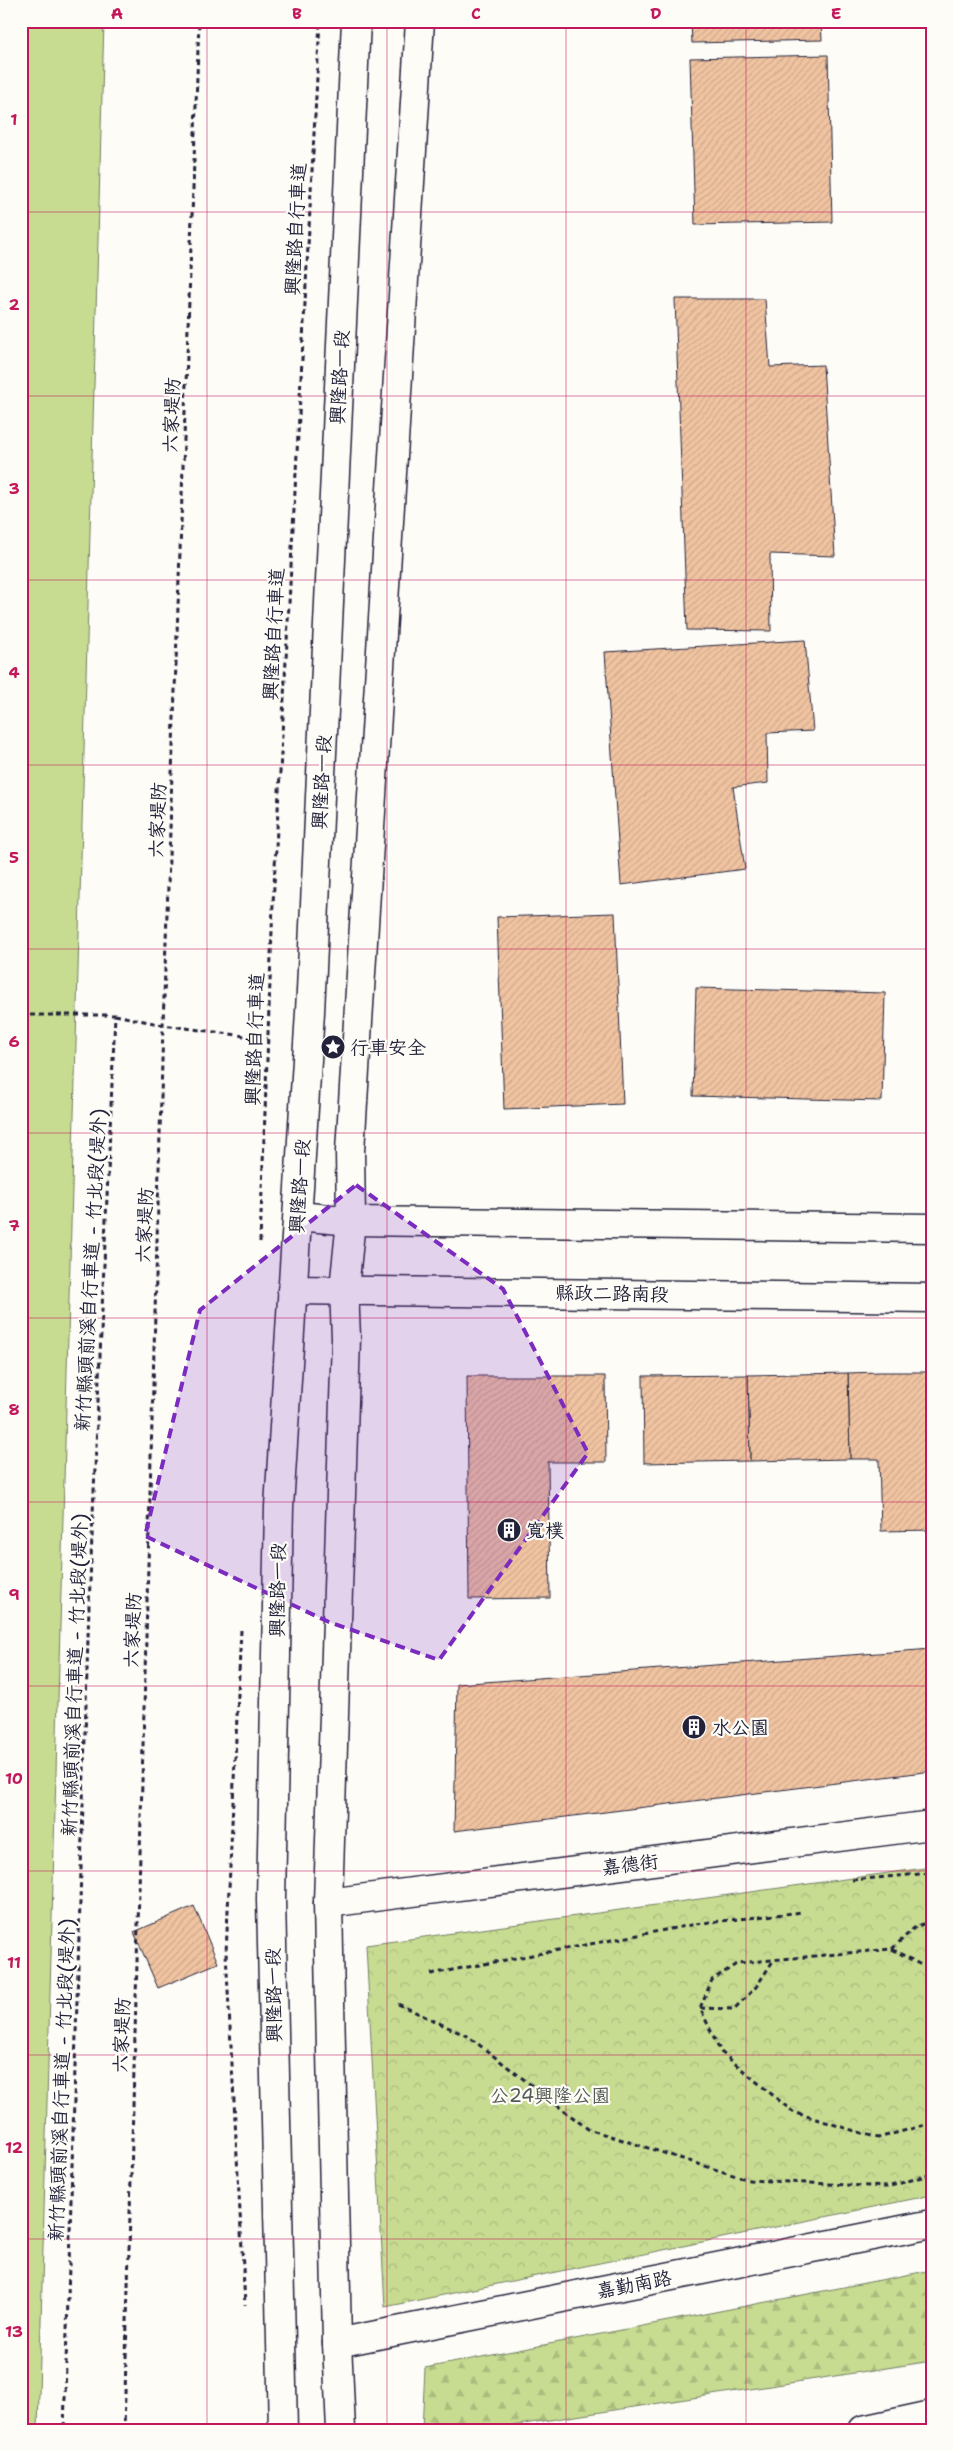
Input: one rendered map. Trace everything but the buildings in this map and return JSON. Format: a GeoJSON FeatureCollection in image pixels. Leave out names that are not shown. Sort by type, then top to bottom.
{"type":"FeatureCollection","features":[{"type":"Feature","properties":{"kind":"main road","name":"興隆路一段"},"geometry":{"type":"LineString","coordinates":[[283,2430],[271,1899],[279,1507],[311,992],[356,21]]}},
{"type":"Feature","properties":{"kind":"main road"},"geometry":{"type":"LineString","coordinates":[[341,2430],[337,2343],[328,1903],[346,1338],[344,1289],[352,1221],[350,1151],[420,21]]}},
{"type":"Feature","properties":{"kind":"main road"},"geometry":{"type":"LineString","coordinates":[[298,1216],[352,1221],[932,1228]]}},
{"type":"Feature","properties":{"kind":"main road","name":"縣政二路南段"},"geometry":{"type":"LineString","coordinates":[[292,1290],[344,1289],[932,1298]]}},
{"type":"Feature","properties":{"kind":"main road","name":"嘉德街"},"geometry":{"type":"LineString","coordinates":[[328,1903],[932,1825]]}},
{"type":"Feature","properties":{"kind":"main road","name":"嘉勤南路"},"geometry":{"type":"LineString","coordinates":[[337,2343],[932,2224]]}},
{"type":"Feature","properties":{"kind":"main road"},"geometry":{"type":"LineString","coordinates":[[863,2430],[932,2415]]}},
{"type":"Feature","properties":{"kind":"path","name":"六家堤防"},"geometry":{"type":"LineString","coordinates":[[124,2430],[163,1025],[199,21]]}},
{"type":"Feature","properties":{"kind":"path","name":"興隆路自行車道"},"geometry":{"type":"LineString","coordinates":[[260,1248],[267,1039],[320,21]]}},
{"type":"Feature","properties":{"kind":"path"},"geometry":{"type":"LineString","coordinates":[[21,1015],[115,1015],[163,1025],[267,1039]]}},
{"type":"Feature","properties":{"kind":"path","name":"新竹縣頭前溪自行車道 - 竹北段(堤外)"},"geometry":{"type":"LineString","coordinates":[[64,2430],[88,1605],[115,1015]]}},
{"type":"Feature","properties":{"kind":"path"},"geometry":{"type":"LineString","coordinates":[[852,1880],[932,1873]]}},
{"type":"Feature","properties":{"kind":"path"},"geometry":{"type":"LineString","coordinates":[[431,1974],[702,1923],[803,1912]]}},
{"type":"Feature","properties":{"kind":"path"},"geometry":{"type":"LineString","coordinates":[[892,1949],[914,1928],[932,1920]]}},
{"type":"Feature","properties":{"kind":"path"},"geometry":{"type":"LineString","coordinates":[[932,1966],[922,1965],[892,1949],[738,1963],[712,1980],[700,2008],[721,2052],[793,2112],[878,2138],[932,2123]]}},
{"type":"Feature","properties":{"kind":"path"},"geometry":{"type":"LineString","coordinates":[[700,2008],[734,2009],[756,1987],[774,1961]]}},
{"type":"Feature","properties":{"kind":"path"},"geometry":{"type":"LineString","coordinates":[[398,2004],[469,2037],[588,2129],[749,2180],[886,2186],[932,2174]]}},
{"type":"Feature","properties":{"kind":"highlighted area"},"geometry":{"type":"Polygon","coordinates":[[[356,1185],[503,1289],[588,1453],[439,1660],[329,1622],[145,1536],[200,1310],[356,1185]]]}},
{"type":"Feature","properties":{"kind":"green space"},"geometry":{"type":"Polygon","coordinates":[[[21,21],[104,21],[38,2430],[21,2430],[21,21]]]}},
{"type":"Feature","properties":{"kind":"green space","name":"公24興隆公園"},"geometry":{"type":"Polygon","coordinates":[[[932,1867],[932,2195],[385,2307],[366,1945],[932,1867]]]}},
{"type":"Feature","properties":{"kind":"green space"},"geometry":{"type":"Polygon","coordinates":[[[932,2270],[932,2361],[485,2430],[422,2430],[425,2368],[932,2270]]]}},
{"type":"Feature","properties":{"kind":"place","name":"行車安全"},"geometry":{"type":"Point","coordinates":[333,1047]}},
{"type":"Feature","properties":{"kind":"place","name":"寬樸"},"geometry":{"type":"Point","coordinates":[509,1530]}},
{"type":"Feature","properties":{"kind":"place","name":"水公園"},"geometry":{"type":"Point","coordinates":[694,1727]}}]}
